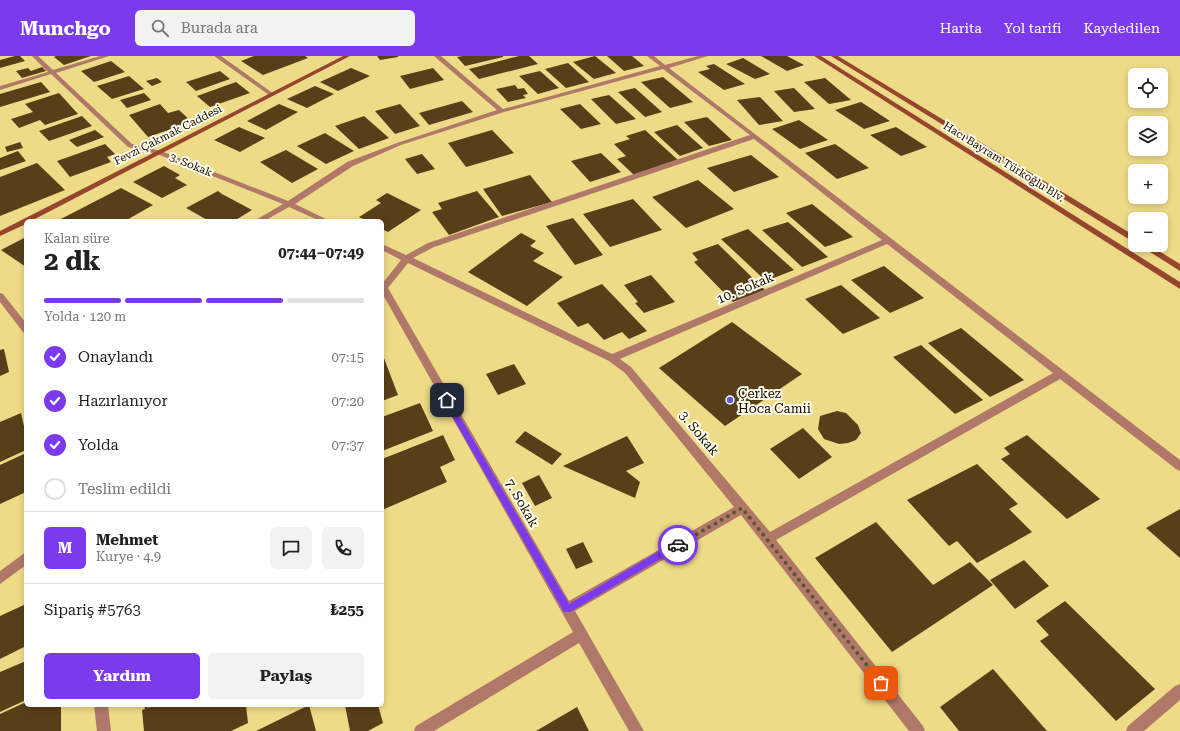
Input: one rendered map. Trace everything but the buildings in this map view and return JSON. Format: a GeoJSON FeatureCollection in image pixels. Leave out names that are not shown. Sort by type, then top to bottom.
{"type":"FeatureCollection","features":[{"type":"Feature","properties":{"kind":"street","name":"3. Sokak"},"geometry":{"type":"LineString","coordinates":[[35,56],[130,146],[159,152],[289,204],[322,219]]}},
{"type":"Feature","properties":{"kind":"street"},"geometry":{"type":"LineString","coordinates":[[0,88],[106,56]]}},
{"type":"Feature","properties":{"kind":"street"},"geometry":{"type":"LineString","coordinates":[[216,56],[271,94]]}},
{"type":"Feature","properties":{"kind":"street","name":"Fevzi Çakmak Caddesi"},"geometry":{"type":"LineString","coordinates":[[29,219],[347,56]]}},
{"type":"Feature","properties":{"kind":"street"},"geometry":{"type":"LineString","coordinates":[[437,56],[502,111]]}},
{"type":"Feature","properties":{"kind":"street"},"geometry":{"type":"LineString","coordinates":[[650,56],[1180,466]]}},
{"type":"Feature","properties":{"kind":"street"},"geometry":{"type":"LineString","coordinates":[[262,219],[289,204],[350,164],[399,144],[502,111],[705,56]]}},
{"type":"Feature","properties":{"kind":"street","name":"Hacı Bayram Türkoğlu Blv."},"geometry":{"type":"LineString","coordinates":[[817,56],[1180,286]]}},
{"type":"Feature","properties":{"kind":"street","name":"Hacı Bayram Türkoğlu Blv."},"geometry":{"type":"LineString","coordinates":[[834,56],[1128,236]]}},
{"type":"Feature","properties":{"kind":"street"},"geometry":{"type":"LineString","coordinates":[[384,288],[407,258],[431,245],[755,136]]}},
{"type":"Feature","properties":{"kind":"street","name":"Fevzi Çakmak Caddesi"},"geometry":{"type":"LineString","coordinates":[[0,234],[24,222]]}},
{"type":"Feature","properties":{"kind":"street","name":"10. Sokak"},"geometry":{"type":"LineString","coordinates":[[612,358],[888,241]]}},
{"type":"Feature","properties":{"kind":"street","name":"3. Sokak"},"geometry":{"type":"LineString","coordinates":[[384,248],[612,358],[628,370],[768,539],[918,731]]}},
{"type":"Feature","properties":{"kind":"street"},"geometry":{"type":"LineString","coordinates":[[1154,252],[1180,268]]}},
{"type":"Feature","properties":{"kind":"street","name":"7. Sokak"},"geometry":{"type":"LineString","coordinates":[[384,291],[637,731]]}},
{"type":"Feature","properties":{"kind":"street"},"geometry":{"type":"LineString","coordinates":[[0,296],[24,327]]}},
{"type":"Feature","properties":{"kind":"street"},"geometry":{"type":"LineString","coordinates":[[768,539],[1060,374]]}},
{"type":"Feature","properties":{"kind":"street"},"geometry":{"type":"LineString","coordinates":[[567,609],[742,508]]}},
{"type":"Feature","properties":{"kind":"street"},"geometry":{"type":"LineString","coordinates":[[0,578],[24,560]]}},
{"type":"Feature","properties":{"kind":"street"},"geometry":{"type":"LineString","coordinates":[[421,731],[582,634]]}},
{"type":"Feature","properties":{"kind":"street"},"geometry":{"type":"LineString","coordinates":[[1133,731],[1180,691]]}},
{"type":"Feature","properties":{"kind":"street"},"geometry":{"type":"LineString","coordinates":[[101,707],[104,731]]}},
{"type":"Feature","properties":{"kind":"way so far"},"geometry":{"type":"LineString","coordinates":[[678,545],[742,508],[881,683]]}},
{"type":"Feature","properties":{"kind":"place","name":"Çerkez Hoca Camii"},"geometry":{"type":"Point","coordinates":[730,400]}},
{"type":"Feature","properties":{"kind":"route"},"geometry":{"type":"LineString","coordinates":[[447,400],[567,609],[678,545]]}}]}
